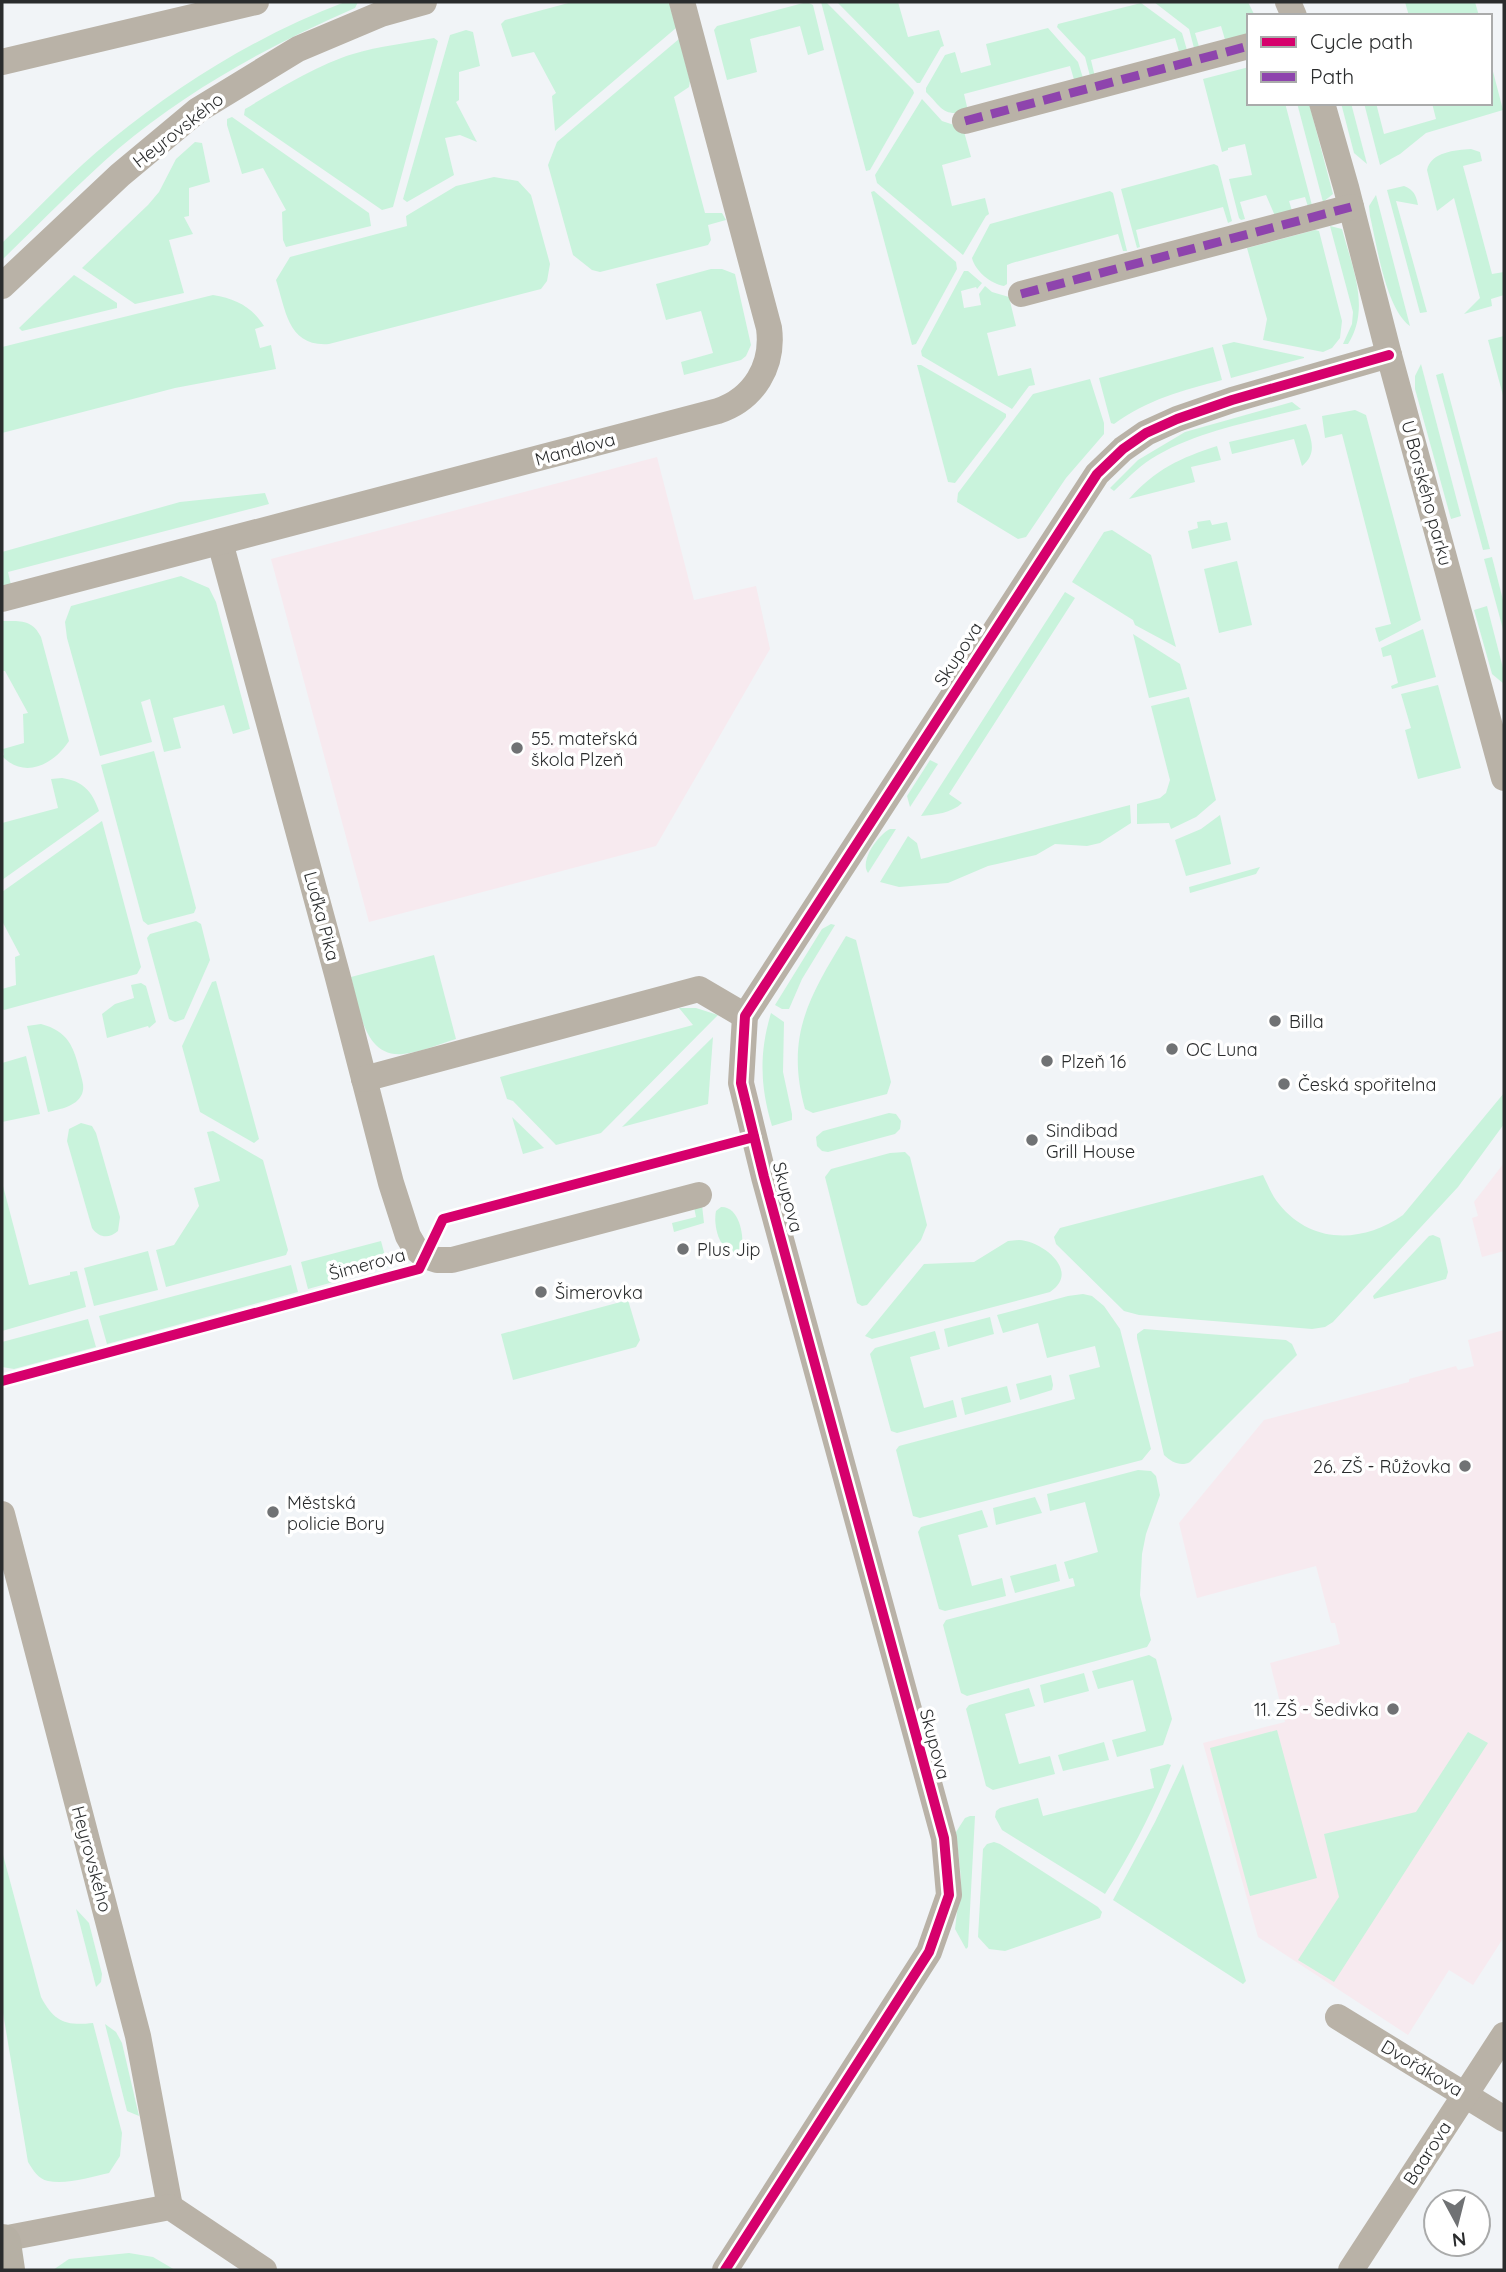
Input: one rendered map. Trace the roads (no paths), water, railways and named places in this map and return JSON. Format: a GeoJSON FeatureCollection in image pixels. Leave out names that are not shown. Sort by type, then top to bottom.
{"type":"FeatureCollection","features":[{"type":"Feature","properties":{"kind":"street"},"geometry":{"type":"LineString","coordinates":[[2,62],[256,2]]}},
{"type":"Feature","properties":{"kind":"street","name":"Heyrovského"},"geometry":{"type":"LineString","coordinates":[[2,286],[120,175],[198,110],[298,49],[379,8],[424,2]]}},
{"type":"Feature","properties":{"kind":"street","name":"Mandlova"},"geometry":{"type":"LineString","coordinates":[[2,599],[718,411],[740,400],[754,386],[768,359],[769,328],[682,2]]}},
{"type":"Feature","properties":{"kind":"street"},"geometry":{"type":"LineString","coordinates":[[965,121],[1247,48]]}},
{"type":"Feature","properties":{"kind":"street","name":"U Borského parku"},"geometry":{"type":"LineString","coordinates":[[1323,105],[1352,206],[1389,355],[1504,778]]}},
{"type":"Feature","properties":{"kind":"street"},"geometry":{"type":"LineString","coordinates":[[1021,294],[1352,206]]}},
{"type":"Feature","properties":{"kind":"street","name":"Skupova"},"geometry":{"type":"LineString","coordinates":[[725,2270],[929,1952],[949,1895],[944,1838],[764,1177],[741,1083],[745,1016],[1097,474],[1123,449],[1146,433],[1177,419],[1232,400],[1389,355]]}},
{"type":"Feature","properties":{"kind":"street","name":"Luďka Pika"},"geometry":{"type":"LineString","coordinates":[[220,542],[391,1183],[408,1236],[415,1248],[425,1256],[437,1260],[452,1260],[699,1195]]}},
{"type":"Feature","properties":{"kind":"street"},"geometry":{"type":"LineString","coordinates":[[365,1079],[699,989],[745,1016]]}},
{"type":"Feature","properties":{"kind":"street","name":"Heyrovského"},"geometry":{"type":"LineString","coordinates":[[2,1514],[138,2036],[170,2207]]}},
{"type":"Feature","properties":{"kind":"street","name":"Dvořákova"},"geometry":{"type":"LineString","coordinates":[[1338,2017],[1504,2119]]}},
{"type":"Feature","properties":{"kind":"street","name":"Baarova"},"geometry":{"type":"LineString","coordinates":[[1351,2270],[1504,2035]]}},
{"type":"Feature","properties":{"kind":"street"},"geometry":{"type":"LineString","coordinates":[[6,2270],[2,2241],[170,2207],[264,2270]]}},
{"type":"Feature","properties":{"kind":"place","name":"55. mateřská škola Plzeň"},"geometry":{"type":"Point","coordinates":[517,748]}},
{"type":"Feature","properties":{"kind":"place","name":"Billa"},"geometry":{"type":"Point","coordinates":[1275,1021]}},
{"type":"Feature","properties":{"kind":"place","name":"OC Luna"},"geometry":{"type":"Point","coordinates":[1172,1049]}},
{"type":"Feature","properties":{"kind":"place","name":"Plzeň 16"},"geometry":{"type":"Point","coordinates":[1047,1061]}},
{"type":"Feature","properties":{"kind":"place","name":"Česká spořitelna"},"geometry":{"type":"Point","coordinates":[1284,1084]}},
{"type":"Feature","properties":{"kind":"place","name":"Sindibad Grill House"},"geometry":{"type":"Point","coordinates":[1032,1140]}},
{"type":"Feature","properties":{"kind":"place","name":"Plus Jip"},"geometry":{"type":"Point","coordinates":[683,1249]}},
{"type":"Feature","properties":{"kind":"place","name":"Šimerovka"},"geometry":{"type":"Point","coordinates":[541,1292]}},
{"type":"Feature","properties":{"kind":"place","name":"26. ZŠ - Růžovka"},"geometry":{"type":"Point","coordinates":[1465,1466]}},
{"type":"Feature","properties":{"kind":"place","name":"Městská policie Bory"},"geometry":{"type":"Point","coordinates":[273,1512]}},
{"type":"Feature","properties":{"kind":"place","name":"11. ZŠ - Šedivka"},"geometry":{"type":"Point","coordinates":[1393,1709]}}]}
